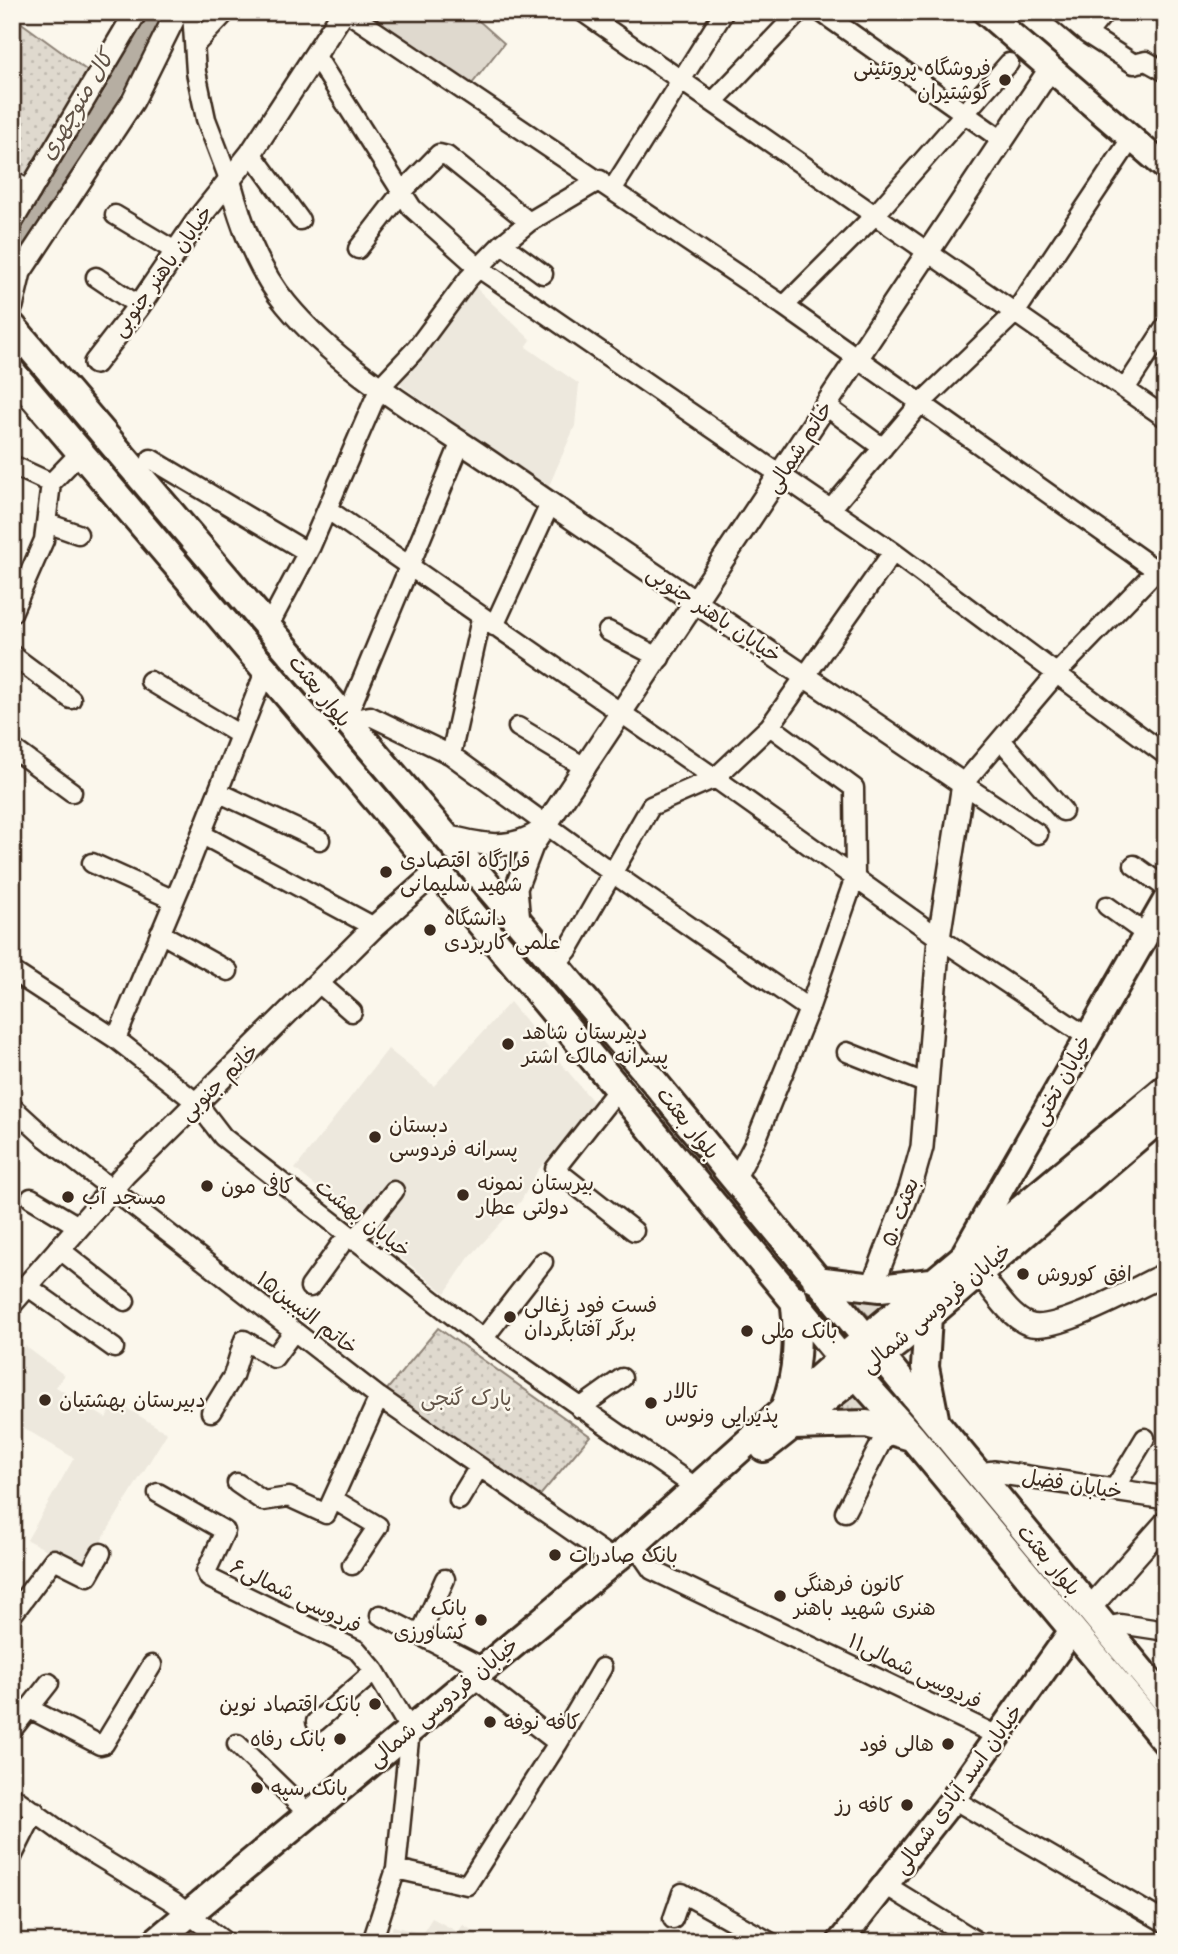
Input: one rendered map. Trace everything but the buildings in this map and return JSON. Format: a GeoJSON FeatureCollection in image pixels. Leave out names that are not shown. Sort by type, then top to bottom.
{"type":"FeatureCollection","features":[{"type":"Feature","properties":{"kind":"main road"},"geometry":{"type":"LineString","coordinates":[[985,12],[1166,168]]}},
{"type":"Feature","properties":{"kind":"main road","name":"بلوار بعثت"},"geometry":{"type":"LineString","coordinates":[[12,326],[345,721],[642,1067],[1166,1700]]}},
{"type":"Feature","properties":{"kind":"main road","name":"بلوار بعثت"},"geometry":{"type":"LineString","coordinates":[[12,372],[619,1088],[794,1298],[902,1433],[951,1484],[1071,1632],[1166,1742]]}},
{"type":"Feature","properties":{"kind":"main road"},"geometry":{"type":"LineString","coordinates":[[153,540],[177,520]]}},
{"type":"Feature","properties":{"kind":"main road","name":"خیابان تختی"},"geometry":{"type":"LineString","coordinates":[[970,1267],[1086,1036],[1166,900]]}},
{"type":"Feature","properties":{"kind":"main road"},"geometry":{"type":"LineString","coordinates":[[619,1088],[642,1067]]}},
{"type":"Feature","properties":{"kind":"main road","name":"خیابان فردوسی شمالی"},"geometry":{"type":"LineString","coordinates":[[155,1942],[698,1489],[717,1484],[788,1418],[873,1348],[928,1316],[970,1267],[1166,1088]]}},
{"type":"Feature","properties":{"kind":"main road","name":"خیابان فردوسی شمالی"},"geometry":{"type":"LineString","coordinates":[[873,1348],[936,1281],[970,1267],[1166,1113]]}},
{"type":"Feature","properties":{"kind":"main road"},"geometry":{"type":"LineString","coordinates":[[816,1280],[880,1288],[900,1288],[936,1281]]}},
{"type":"Feature","properties":{"kind":"main road"},"geometry":{"type":"LineString","coordinates":[[794,1298],[797,1343],[788,1418],[867,1424],[902,1433]]}},
{"type":"Feature","properties":{"kind":"main road"},"geometry":{"type":"LineString","coordinates":[[928,1316],[925,1367],[935,1420]]}},
{"type":"Feature","properties":{"kind":"main road"},"geometry":{"type":"LineString","coordinates":[[951,1484],[975,1470]]}},
{"type":"Feature","properties":{"kind":"main road","name":"خیابان اسد آبادی شمالی"},"geometry":{"type":"LineString","coordinates":[[841,1942],[953,1798],[1071,1632]]}},
{"type":"Feature","properties":{"kind":"main road"},"geometry":{"type":"LineString","coordinates":[[175,1942],[189,1916]]}},
{"type":"Feature","properties":{"kind":"street"},"geometry":{"type":"LineString","coordinates":[[12,221],[136,12]]}},
{"type":"Feature","properties":{"kind":"street"},"geometry":{"type":"LineString","coordinates":[[12,306],[20,272],[133,101],[177,12]]}},
{"type":"Feature","properties":{"kind":"street"},"geometry":{"type":"LineString","coordinates":[[192,12],[206,119],[229,179]]}},
{"type":"Feature","properties":{"kind":"street"},"geometry":{"type":"LineString","coordinates":[[195,45],[226,12]]}},
{"type":"Feature","properties":{"kind":"street"},"geometry":{"type":"LineString","coordinates":[[345,12],[784,306],[920,404],[1163,569],[1058,672],[963,785],[939,938],[927,1084],[847,1052]]}},
{"type":"Feature","properties":{"kind":"street","name":"خیابان باهنر جنوبی"},"geometry":{"type":"LineString","coordinates":[[94,363],[139,306],[175,251],[251,153],[345,12]]}},
{"type":"Feature","properties":{"kind":"street"},"geometry":{"type":"LineString","coordinates":[[583,12],[1166,418]]}},
{"type":"Feature","properties":{"kind":"street"},"geometry":{"type":"LineString","coordinates":[[268,627],[307,552],[380,387],[416,349],[479,268],[502,244],[529,222],[606,185],[682,81],[724,12]]}},
{"type":"Feature","properties":{"kind":"street"},"geometry":{"type":"LineString","coordinates":[[713,102],[799,12]]}},
{"type":"Feature","properties":{"kind":"street"},"geometry":{"type":"LineString","coordinates":[[821,12],[965,111],[1002,140]]}},
{"type":"Feature","properties":{"kind":"street"},"geometry":{"type":"LineString","coordinates":[[1061,12],[1087,34],[1134,64],[1146,61],[1166,72]]}},
{"type":"Feature","properties":{"kind":"street"},"geometry":{"type":"LineString","coordinates":[[1087,34],[1105,12]]}},
{"type":"Feature","properties":{"kind":"street"},"geometry":{"type":"LineString","coordinates":[[315,55],[412,208],[479,268],[892,552],[1058,672],[1166,755]]}},
{"type":"Feature","properties":{"kind":"street"},"geometry":{"type":"LineString","coordinates":[[784,306],[875,215],[1009,62]]}},
{"type":"Feature","properties":{"kind":"street","name":"خاتم شمالی"},"geometry":{"type":"LineString","coordinates":[[519,922],[516,888],[532,846],[697,603],[1050,69]]}},
{"type":"Feature","properties":{"kind":"street"},"geometry":{"type":"LineString","coordinates":[[830,510],[920,404],[1015,313],[1131,139]]}},
{"type":"Feature","properties":{"kind":"street"},"geometry":{"type":"LineString","coordinates":[[251,153],[300,220]]}},
{"type":"Feature","properties":{"kind":"street"},"geometry":{"type":"LineString","coordinates":[[358,249],[402,192],[439,154],[447,156],[529,222]]}},
{"type":"Feature","properties":{"kind":"street","name":"خیابان باهنر جنوبی"},"geometry":{"type":"LineString","coordinates":[[229,179],[240,222],[255,255],[285,302],[322,342],[380,387],[806,675],[963,785]]}},
{"type":"Feature","properties":{"kind":"street"},"geometry":{"type":"LineString","coordinates":[[12,180],[31,192]]}},
{"type":"Feature","properties":{"kind":"street"},"geometry":{"type":"LineString","coordinates":[[115,215],[175,251]]}},
{"type":"Feature","properties":{"kind":"street"},"geometry":{"type":"LineString","coordinates":[[502,244],[542,274]]}},
{"type":"Feature","properties":{"kind":"street"},"geometry":{"type":"LineString","coordinates":[[96,277],[139,306]]}},
{"type":"Feature","properties":{"kind":"street"},"geometry":{"type":"LineString","coordinates":[[1125,389],[1166,326]]}},
{"type":"Feature","properties":{"kind":"street"},"geometry":{"type":"LineString","coordinates":[[827,406],[883,448]]}},
{"type":"Feature","properties":{"kind":"street"},"geometry":{"type":"LineString","coordinates":[[345,721],[461,442]]}},
{"type":"Feature","properties":{"kind":"street"},"geometry":{"type":"LineString","coordinates":[[12,613],[44,540],[51,483],[80,453]]}},
{"type":"Feature","properties":{"kind":"street"},"geometry":{"type":"LineString","coordinates":[[151,459],[307,552]]}},
{"type":"Feature","properties":{"kind":"street"},"geometry":{"type":"LineString","coordinates":[[12,465],[51,483]]}},
{"type":"Feature","properties":{"kind":"street"},"geometry":{"type":"LineString","coordinates":[[451,755],[488,622],[550,504]]}},
{"type":"Feature","properties":{"kind":"street"},"geometry":{"type":"LineString","coordinates":[[327,509],[715,778],[939,938],[1086,1036]]}},
{"type":"Feature","properties":{"kind":"street"},"geometry":{"type":"LineString","coordinates":[[47,523],[78,534]]}},
{"type":"Feature","properties":{"kind":"street"},"geometry":{"type":"LineString","coordinates":[[555,965],[652,806],[715,778],[770,726],[892,552]]}},
{"type":"Feature","properties":{"kind":"street"},"geometry":{"type":"LineString","coordinates":[[608,631],[660,658]]}},
{"type":"Feature","properties":{"kind":"street"},"geometry":{"type":"LineString","coordinates":[[12,655],[71,699]]}},
{"type":"Feature","properties":{"kind":"street"},"geometry":{"type":"LineString","coordinates":[[116,1039],[266,669]]}},
{"type":"Feature","properties":{"kind":"street"},"geometry":{"type":"LineString","coordinates":[[150,681],[240,735]]}},
{"type":"Feature","properties":{"kind":"street"},"geometry":{"type":"LineString","coordinates":[[345,721],[370,716],[451,755],[611,872],[809,1009]]}},
{"type":"Feature","properties":{"kind":"street"},"geometry":{"type":"LineString","coordinates":[[735,1180],[757,1138],[809,1009],[855,877],[854,788],[770,726]]}},
{"type":"Feature","properties":{"kind":"street"},"geometry":{"type":"LineString","coordinates":[[518,727],[586,768]]}},
{"type":"Feature","properties":{"kind":"street"},"geometry":{"type":"LineString","coordinates":[[1001,740],[1063,811]]}},
{"type":"Feature","properties":{"kind":"street"},"geometry":{"type":"LineString","coordinates":[[12,748],[72,792]]}},
{"type":"Feature","properties":{"kind":"street"},"geometry":{"type":"LineString","coordinates":[[963,785],[1038,834]]}},
{"type":"Feature","properties":{"kind":"street"},"geometry":{"type":"LineString","coordinates":[[218,792],[320,840]]}},
{"type":"Feature","properties":{"kind":"street"},"geometry":{"type":"LineString","coordinates":[[442,835],[478,844],[509,846],[527,840],[548,825]]}},
{"type":"Feature","properties":{"kind":"street"},"geometry":{"type":"LineString","coordinates":[[201,834],[374,927]]}},
{"type":"Feature","properties":{"kind":"street"},"geometry":{"type":"LineString","coordinates":[[92,863],[174,900]]}},
{"type":"Feature","properties":{"kind":"street"},"geometry":{"type":"LineString","coordinates":[[1135,865],[1166,888]]}},
{"type":"Feature","properties":{"kind":"street","name":"خاتم جنوبی"},"geometry":{"type":"LineString","coordinates":[[12,1303],[112,1189],[320,984],[374,927],[436,871]]}},
{"type":"Feature","properties":{"kind":"street"},"geometry":{"type":"LineString","coordinates":[[1107,906],[1146,934]]}},
{"type":"Feature","properties":{"kind":"street"},"geometry":{"type":"LineString","coordinates":[[160,933],[228,971]]}},
{"type":"Feature","properties":{"kind":"street","name":"خیابان بهشت"},"geometry":{"type":"LineString","coordinates":[[12,971],[116,1039],[197,1103],[223,1137],[483,1339],[698,1489]]}},
{"type":"Feature","properties":{"kind":"street"},"geometry":{"type":"LineString","coordinates":[[320,984],[352,1012]]}},
{"type":"Feature","properties":{"kind":"street","name":"بعثت ۵۰"},"geometry":{"type":"LineString","coordinates":[[876,1277],[910,1189],[922,1147],[927,1084]]}},
{"type":"Feature","properties":{"kind":"street"},"geometry":{"type":"LineString","coordinates":[[619,1088],[555,1169],[634,1231]]}},
{"type":"Feature","properties":{"kind":"street","name":"خاتم النببین۱۵"},"geometry":{"type":"LineString","coordinates":[[12,1107],[46,1138],[379,1397],[479,1467]]}},
{"type":"Feature","properties":{"kind":"street"},"geometry":{"type":"LineString","coordinates":[[310,1287],[394,1191]]}},
{"type":"Feature","properties":{"kind":"street"},"geometry":{"type":"LineString","coordinates":[[31,1198],[78,1226]]}},
{"type":"Feature","properties":{"kind":"street"},"geometry":{"type":"LineString","coordinates":[[58,1248],[125,1301]]}},
{"type":"Feature","properties":{"kind":"street"},"geometry":{"type":"LineString","coordinates":[[483,1339],[543,1262]]}},
{"type":"Feature","properties":{"kind":"street"},"geometry":{"type":"LineString","coordinates":[[970,1267],[1021,1320],[1037,1326],[1062,1321],[1166,1274]]}},
{"type":"Feature","properties":{"kind":"street"},"geometry":{"type":"LineString","coordinates":[[27,1286],[114,1348]]}},
{"type":"Feature","properties":{"kind":"street"},"geometry":{"type":"LineString","coordinates":[[211,1412],[233,1376],[244,1340],[274,1358],[294,1331]]}},
{"type":"Feature","properties":{"kind":"street"},"geometry":{"type":"LineString","coordinates":[[580,1408],[622,1378]]}},
{"type":"Feature","properties":{"kind":"street"},"geometry":{"type":"LineString","coordinates":[[237,1483],[263,1501],[292,1498],[323,1515],[328,1512],[379,1397]]}},
{"type":"Feature","properties":{"kind":"street"},"geometry":{"type":"LineString","coordinates":[[845,1512],[881,1443],[902,1433]]}},
{"type":"Feature","properties":{"kind":"street"},"geometry":{"type":"LineString","coordinates":[[1113,1491],[1145,1438]]}},
{"type":"Feature","properties":{"kind":"street"},"geometry":{"type":"LineString","coordinates":[[459,1500],[479,1467]]}},
{"type":"Feature","properties":{"kind":"street","name":"فردوسی شمالی۱۱"},"geometry":{"type":"LineString","coordinates":[[479,1467],[652,1570],[998,1736]]}},
{"type":"Feature","properties":{"kind":"street","name":"خیابان فضل"},"geometry":{"type":"LineString","coordinates":[[975,1470],[1166,1498]]}},
{"type":"Feature","properties":{"kind":"street","name":"فردوسی شمالی۶"},"geometry":{"type":"LineString","coordinates":[[158,1493],[225,1531],[206,1572],[209,1578],[356,1650],[375,1671],[410,1730]]}},
{"type":"Feature","properties":{"kind":"street"},"geometry":{"type":"LineString","coordinates":[[333,1499],[378,1526],[352,1565]]}},
{"type":"Feature","properties":{"kind":"street"},"geometry":{"type":"LineString","coordinates":[[1166,1522],[1097,1618],[1166,1631]]}},
{"type":"Feature","properties":{"kind":"street"},"geometry":{"type":"LineString","coordinates":[[12,1615],[54,1559],[88,1576],[101,1553]]}},
{"type":"Feature","properties":{"kind":"street"},"geometry":{"type":"LineString","coordinates":[[420,1636],[445,1579]]}},
{"type":"Feature","properties":{"kind":"street"},"geometry":{"type":"LineString","coordinates":[[380,1615],[477,1671],[558,1743]]}},
{"type":"Feature","properties":{"kind":"street"},"geometry":{"type":"LineString","coordinates":[[30,1709],[100,1745],[104,1744],[152,1665]]}},
{"type":"Feature","properties":{"kind":"street"},"geometry":{"type":"LineString","coordinates":[[396,1869],[467,1885],[558,1743],[602,1668]]}},
{"type":"Feature","properties":{"kind":"street"},"geometry":{"type":"LineString","coordinates":[[316,1722],[375,1671]]}},
{"type":"Feature","properties":{"kind":"street"},"geometry":{"type":"LineString","coordinates":[[12,1730],[49,1683]]}},
{"type":"Feature","properties":{"kind":"street"},"geometry":{"type":"LineString","coordinates":[[372,1942],[396,1869],[410,1730]]}},
{"type":"Feature","properties":{"kind":"street"},"geometry":{"type":"LineString","coordinates":[[237,1744],[310,1815]]}},
{"type":"Feature","properties":{"kind":"street"},"geometry":{"type":"LineString","coordinates":[[12,1796],[81,1846],[225,1942]]}},
{"type":"Feature","properties":{"kind":"street"},"geometry":{"type":"LineString","coordinates":[[953,1798],[1166,1923]]}},
{"type":"Feature","properties":{"kind":"street"},"geometry":{"type":"LineString","coordinates":[[12,1857],[35,1811]]}},
{"type":"Feature","properties":{"kind":"street"},"geometry":{"type":"LineString","coordinates":[[887,1886],[978,1942]]}},
{"type":"Feature","properties":{"kind":"street"},"geometry":{"type":"LineString","coordinates":[[673,1919],[682,1893],[770,1942]]}},
{"type":"Feature","properties":{"kind":"shaded area"},"geometry":{"type":"Polygon","coordinates":[[[476,288],[531,340],[526,347],[579,384],[575,426],[548,488],[402,386],[399,376],[476,288]]]}},
{"type":"Feature","properties":{"kind":"shaded area"},"geometry":{"type":"Polygon","coordinates":[[[510,1002],[595,1104],[538,1170],[521,1201],[468,1259],[445,1293],[370,1233],[406,1189],[395,1181],[361,1223],[295,1169],[388,1049],[434,1086],[510,1002]]]}},
{"type":"Feature","properties":{"kind":"shaded area"},"geometry":{"type":"Polygon","coordinates":[[[25,1346],[64,1375],[56,1387],[99,1414],[106,1418],[117,1402],[167,1433],[84,1569],[27,1540],[74,1458],[12,1421],[12,1362],[25,1346]]]}},
{"type":"Feature","properties":{"kind":"shaded area"},"geometry":{"type":"Polygon","coordinates":[[[432,1918],[458,1932],[463,1925],[492,1942],[387,1942],[393,1926],[422,1934],[432,1918]]]}},
{"type":"Feature","properties":{"kind":"green space"},"geometry":{"type":"Polygon","coordinates":[[[368,12],[469,12],[504,43],[468,89],[365,17],[368,12]]]}},
{"type":"Feature","properties":{"kind":"green space"},"geometry":{"type":"Polygon","coordinates":[[[12,16],[93,75],[24,182],[12,174],[12,16]]]}},
{"type":"Feature","properties":{"kind":"green space"},"geometry":{"type":"Polygon","coordinates":[[[12,342],[156,513],[154,515],[114,479],[12,357],[12,342]]]}},
{"type":"Feature","properties":{"kind":"green space"},"geometry":{"type":"Polygon","coordinates":[[[176,545],[215,584],[628,1070],[622,1072],[176,545]]]}},
{"type":"Feature","properties":{"kind":"green space"},"geometry":{"type":"Polygon","coordinates":[[[657,1108],[846,1332],[840,1337],[652,1111],[657,1108]]]}},
{"type":"Feature","properties":{"kind":"green space"},"geometry":{"type":"Polygon","coordinates":[[[843,1288],[907,1294],[874,1322],[843,1288]]]}},
{"type":"Feature","properties":{"kind":"green space","name":"پارک گنجی"},"geometry":{"type":"Polygon","coordinates":[[[438,1328],[590,1436],[538,1498],[385,1392],[438,1328]]]}},
{"type":"Feature","properties":{"kind":"green space"},"geometry":{"type":"Polygon","coordinates":[[[854,1387],[883,1421],[818,1417],[854,1387]]]}},
{"type":"Feature","properties":{"kind":"waterway","name":"کال منوچهری"},"geometry":{"type":"LineString","coordinates":[[12,258],[111,96],[158,12]]}},
{"type":"Feature","properties":{"kind":"place","name":"فروشگاه پروتئینی گوشتیران"},"geometry":{"type":"Point","coordinates":[1005,80]}},
{"type":"Feature","properties":{"kind":"place","name":"قرارگاه اقتصادی شهید سلیمانی"},"geometry":{"type":"Point","coordinates":[386,872]}},
{"type":"Feature","properties":{"kind":"place","name":"دانشگاه علمی کاربردی"},"geometry":{"type":"Point","coordinates":[430,930]}},
{"type":"Feature","properties":{"kind":"place","name":"دبیرستان شاهد پسرانه مالک اشتر"},"geometry":{"type":"Point","coordinates":[508,1044]}},
{"type":"Feature","properties":{"kind":"place","name":"دبستان پسرانه فردوسی"},"geometry":{"type":"Point","coordinates":[375,1137]}},
{"type":"Feature","properties":{"kind":"place","name":"کافی مون"},"geometry":{"type":"Point","coordinates":[207,1186]}},
{"type":"Feature","properties":{"kind":"place","name":"بیرستان نمونه دولتی عطار"},"geometry":{"type":"Point","coordinates":[463,1195]}},
{"type":"Feature","properties":{"kind":"place","name":"مسجد آب"},"geometry":{"type":"Point","coordinates":[68,1197]}},
{"type":"Feature","properties":{"kind":"place","name":"افق کوروش"},"geometry":{"type":"Point","coordinates":[1023,1274]}},
{"type":"Feature","properties":{"kind":"place","name":"فست فود زغالی برگر آفتابگردان"},"geometry":{"type":"Point","coordinates":[510,1317]}},
{"type":"Feature","properties":{"kind":"place","name":"بانک ملی"},"geometry":{"type":"Point","coordinates":[747,1331]}},
{"type":"Feature","properties":{"kind":"place","name":"دبیرستان بهشتیان"},"geometry":{"type":"Point","coordinates":[45,1400]}},
{"type":"Feature","properties":{"kind":"place","name":"تالار پذیرایی ونوس"},"geometry":{"type":"Point","coordinates":[651,1403]}},
{"type":"Feature","properties":{"kind":"place","name":"بانک صادرات"},"geometry":{"type":"Point","coordinates":[555,1555]}},
{"type":"Feature","properties":{"kind":"place","name":"کانون فرهنگی هنری شهید باهنر"},"geometry":{"type":"Point","coordinates":[780,1596]}},
{"type":"Feature","properties":{"kind":"place","name":"بانک کشاورزی"},"geometry":{"type":"Point","coordinates":[481,1620]}},
{"type":"Feature","properties":{"kind":"place","name":"بانک اقتصاد نوین"},"geometry":{"type":"Point","coordinates":[375,1704]}},
{"type":"Feature","properties":{"kind":"place","name":"کافه نوفه"},"geometry":{"type":"Point","coordinates":[490,1722]}},
{"type":"Feature","properties":{"kind":"place","name":"بانک رفاه"},"geometry":{"type":"Point","coordinates":[340,1739]}},
{"type":"Feature","properties":{"kind":"place","name":"هالی فود"},"geometry":{"type":"Point","coordinates":[948,1744]}},
{"type":"Feature","properties":{"kind":"place","name":"بانک سپه"},"geometry":{"type":"Point","coordinates":[257,1788]}},
{"type":"Feature","properties":{"kind":"place","name":"کافه رز"},"geometry":{"type":"Point","coordinates":[907,1805]}}]}
